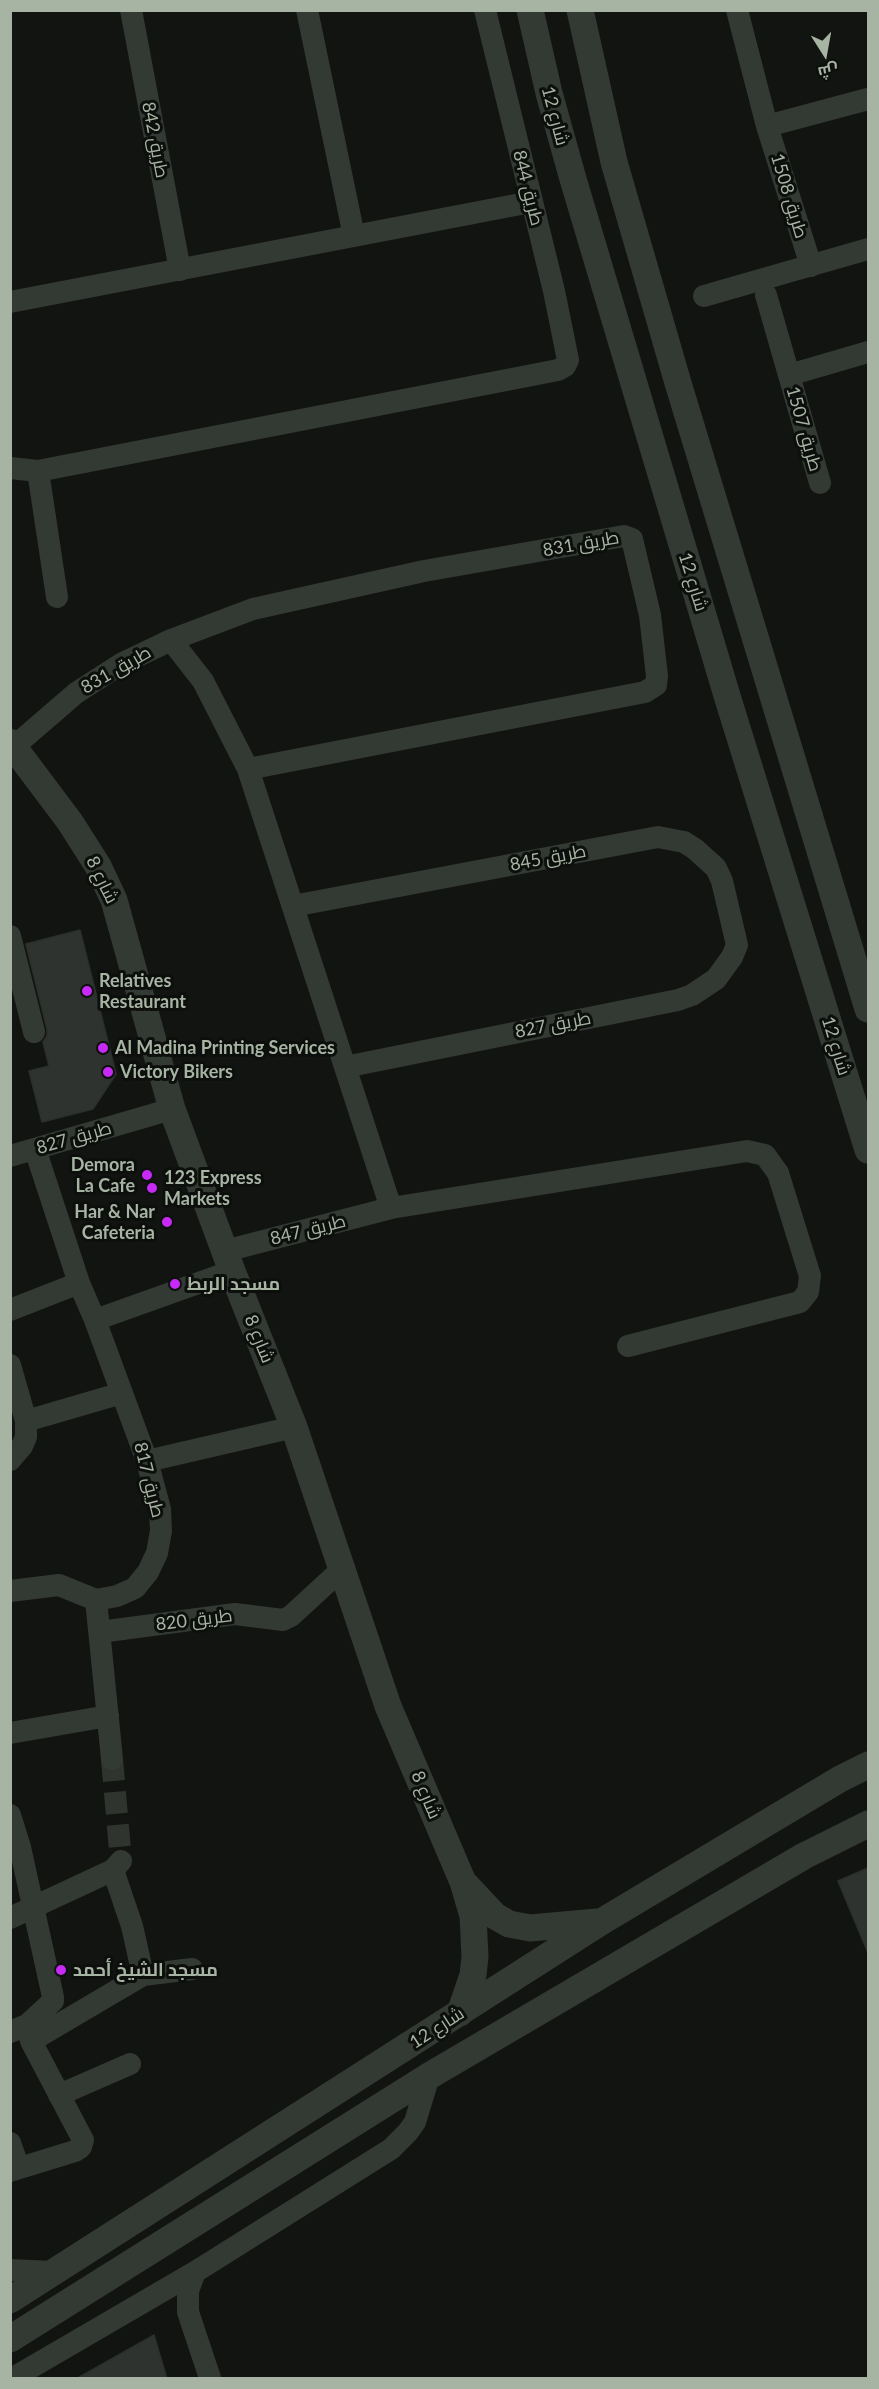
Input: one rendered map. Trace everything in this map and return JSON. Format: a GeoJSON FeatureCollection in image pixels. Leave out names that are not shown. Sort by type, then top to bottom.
{"type":"FeatureCollection","features":[{"type":"Feature","properties":{"kind":"street","name":"طريق 842"},"geometry":{"type":"LineString","coordinates":[[131,10],[180,270]]}},
{"type":"Feature","properties":{"kind":"street"},"geometry":{"type":"LineString","coordinates":[[307,10],[354,236]]}},
{"type":"Feature","properties":{"kind":"street","name":"طريق 844"},"geometry":{"type":"LineString","coordinates":[[38,471],[558,370],[565,366],[568,360],[554,291],[485,10]]}},
{"type":"Feature","properties":{"kind":"street","name":"شارع 12"},"geometry":{"type":"LineString","coordinates":[[530,10],[549,93],[573,179],[728,699],[868,1150]]}},
{"type":"Feature","properties":{"kind":"street"},"geometry":{"type":"LineString","coordinates":[[580,10],[585,42],[617,173],[868,1009]]}},
{"type":"Feature","properties":{"kind":"street","name":"طريق 1508"},"geometry":{"type":"LineString","coordinates":[[737,10],[767,126],[811,266]]}},
{"type":"Feature","properties":{"kind":"street"},"geometry":{"type":"LineString","coordinates":[[767,126],[868,99]]}},
{"type":"Feature","properties":{"kind":"street"},"geometry":{"type":"LineString","coordinates":[[10,302],[531,202]]}},
{"type":"Feature","properties":{"kind":"street"},"geometry":{"type":"LineString","coordinates":[[704,296],[868,249]]}},
{"type":"Feature","properties":{"kind":"street","name":"طريق 1507"},"geometry":{"type":"LineString","coordinates":[[766,295],[820,483]]}},
{"type":"Feature","properties":{"kind":"street","name":"طريق 1507"},"geometry":{"type":"LineString","coordinates":[[789,375],[868,352]]}},
{"type":"Feature","properties":{"kind":"street"},"geometry":{"type":"LineString","coordinates":[[10,468],[38,471],[57,597]]}},
{"type":"Feature","properties":{"kind":"street","name":"طريق 831"},"geometry":{"type":"LineString","coordinates":[[12,746],[76,693],[122,664],[171,640],[253,609],[378,581],[624,536],[632,539],[650,615],[657,676],[656,685],[645,692],[248,769]]}},
{"type":"Feature","properties":{"kind":"street"},"geometry":{"type":"LineString","coordinates":[[171,640],[203,681],[248,769],[391,1208]]}},
{"type":"Feature","properties":{"kind":"street","name":"شارع 8"},"geometry":{"type":"LineString","coordinates":[[12,746],[70,822],[98,866],[114,900],[172,1109],[228,1261],[294,1427],[388,1706],[463,1882],[473,1916],[475,1957],[467,1995],[460,2013]]}},
{"type":"Feature","properties":{"kind":"street","name":"طريق 845"},"geometry":{"type":"LineString","coordinates":[[293,906],[658,837],[684,842],[696,849],[716,868],[722,881],[737,945]]}},
{"type":"Feature","properties":{"kind":"street"},"geometry":{"type":"LineString","coordinates":[[10,936],[17,983],[34,1032]]}},
{"type":"Feature","properties":{"kind":"street","name":"طريق 827"},"geometry":{"type":"LineString","coordinates":[[345,1067],[678,1000],[692,995],[716,979],[732,957],[737,945]]}},
{"type":"Feature","properties":{"kind":"street","name":"طريق 827"},"geometry":{"type":"LineString","coordinates":[[10,1156],[172,1109]]}},
{"type":"Feature","properties":{"kind":"street","name":"طريق 817"},"geometry":{"type":"LineString","coordinates":[[35,1149],[79,1283],[147,1461],[160,1509],[157,1553],[148,1572],[135,1588],[117,1596],[96,1600]]}},
{"type":"Feature","properties":{"kind":"street","name":"طريق 847"},"geometry":{"type":"LineString","coordinates":[[95,1320],[228,1261],[391,1208],[747,1150],[765,1155],[778,1173],[810,1276],[808,1292],[800,1302],[628,1346]]}},
{"type":"Feature","properties":{"kind":"street"},"geometry":{"type":"LineString","coordinates":[[10,1310],[79,1283]]}},
{"type":"Feature","properties":{"kind":"street"},"geometry":{"type":"LineString","coordinates":[[10,1365],[26,1421],[26,1437],[22,1446],[10,1460]]}},
{"type":"Feature","properties":{"kind":"street"},"geometry":{"type":"LineString","coordinates":[[26,1421],[122,1393]]}},
{"type":"Feature","properties":{"kind":"street"},"geometry":{"type":"LineString","coordinates":[[147,1461],[294,1427]]}},
{"type":"Feature","properties":{"kind":"street","name":"طريق 820"},"geometry":{"type":"LineString","coordinates":[[99,1632],[235,1614],[283,1620],[291,1616],[342,1569]]}},
{"type":"Feature","properties":{"kind":"street"},"geometry":{"type":"LineString","coordinates":[[10,1591],[59,1585],[96,1600],[112,1759]]}},
{"type":"Feature","properties":{"kind":"street"},"geometry":{"type":"LineString","coordinates":[[10,1733],[108,1716]]}},
{"type":"Feature","properties":{"kind":"street"},"geometry":{"type":"LineString","coordinates":[[840,1779],[868,1754]]}},
{"type":"Feature","properties":{"kind":"street","name":"شارع 12"},"geometry":{"type":"LineString","coordinates":[[10,2300],[601,1922],[840,1779],[868,1765]]}},
{"type":"Feature","properties":{"kind":"street"},"geometry":{"type":"LineString","coordinates":[[730,1900],[742,1881],[753,1873],[868,1808]]}},
{"type":"Feature","properties":{"kind":"street"},"geometry":{"type":"LineString","coordinates":[[10,1815],[34,1908],[53,1997],[53,2001],[23,2032]]}},
{"type":"Feature","properties":{"kind":"street","name":"شارع 12"},"geometry":{"type":"LineString","coordinates":[[10,2339],[429,2076],[804,1856],[861,1829]]}},
{"type":"Feature","properties":{"kind":"street"},"geometry":{"type":"LineString","coordinates":[[10,1918],[117,1865],[143,1975]]}},
{"type":"Feature","properties":{"kind":"street","name":"شارع 8"},"geometry":{"type":"LineString","coordinates":[[463,1882],[495,1916],[509,1924],[530,1928],[601,1922]]}},
{"type":"Feature","properties":{"kind":"street"},"geometry":{"type":"LineString","coordinates":[[23,2032],[143,1975],[192,1969]]}},
{"type":"Feature","properties":{"kind":"street"},"geometry":{"type":"LineString","coordinates":[[10,2143],[15,2169],[75,2151],[81,2147],[82,2140],[23,2032]]}},
{"type":"Feature","properties":{"kind":"street"},"geometry":{"type":"LineString","coordinates":[[59,2095],[130,2064]]}},
{"type":"Feature","properties":{"kind":"street"},"geometry":{"type":"LineString","coordinates":[[13,2379],[195,2272],[391,2149],[415,2122],[429,2076]]}},
{"type":"Feature","properties":{"kind":"street"},"geometry":{"type":"LineString","coordinates":[[10,2270],[54,2272]]}},
{"type":"Feature","properties":{"kind":"street"},"geometry":{"type":"LineString","coordinates":[[195,2272],[188,2291],[188,2312],[210,2379]]}},
{"type":"Feature","properties":{"kind":"street"},"geometry":{"type":"LineString","coordinates":[[146,2300],[167,2302],[176,2307],[191,2322]]}},
{"type":"Feature","properties":{"kind":"building"},"geometry":{"type":"Polygon","coordinates":[[[80,930],[116,1074],[93,1109],[42,1122],[29,1071],[49,1066],[43,1042],[47,1036],[47,1029],[26,944],[80,930]]]}},
{"type":"Feature","properties":{"kind":"building"},"geometry":{"type":"Polygon","coordinates":[[[868,1868],[868,1953],[838,1881],[868,1868]]]}},
{"type":"Feature","properties":{"kind":"building"},"geometry":{"type":"Polygon","coordinates":[[[154,2335],[167,2379],[76,2379],[154,2335]]]}},
{"type":"Feature","properties":{"kind":"tunnel"},"geometry":{"type":"LineString","coordinates":[[112,1759],[121,1861]]}},
{"type":"Feature","properties":{"kind":"place","name":"Relatives Restaurant"},"geometry":{"type":"Point","coordinates":[87,991]}},
{"type":"Feature","properties":{"kind":"place","name":"Al Madina Printing Services"},"geometry":{"type":"Point","coordinates":[103,1048]}},
{"type":"Feature","properties":{"kind":"place","name":"Victory Bikers"},"geometry":{"type":"Point","coordinates":[108,1072]}},
{"type":"Feature","properties":{"kind":"place","name":"Demora La Cafe"},"geometry":{"type":"Point","coordinates":[147,1175]}},
{"type":"Feature","properties":{"kind":"place","name":"123 Express Markets"},"geometry":{"type":"Point","coordinates":[152,1188]}},
{"type":"Feature","properties":{"kind":"place","name":"Har & Nar Cafeteria"},"geometry":{"type":"Point","coordinates":[167,1222]}},
{"type":"Feature","properties":{"kind":"place","name":"مسجد الربط"},"geometry":{"type":"Point","coordinates":[175,1284]}},
{"type":"Feature","properties":{"kind":"place","name":"مسجد الشيخ أحمد"},"geometry":{"type":"Point","coordinates":[61,1970]}}]}
